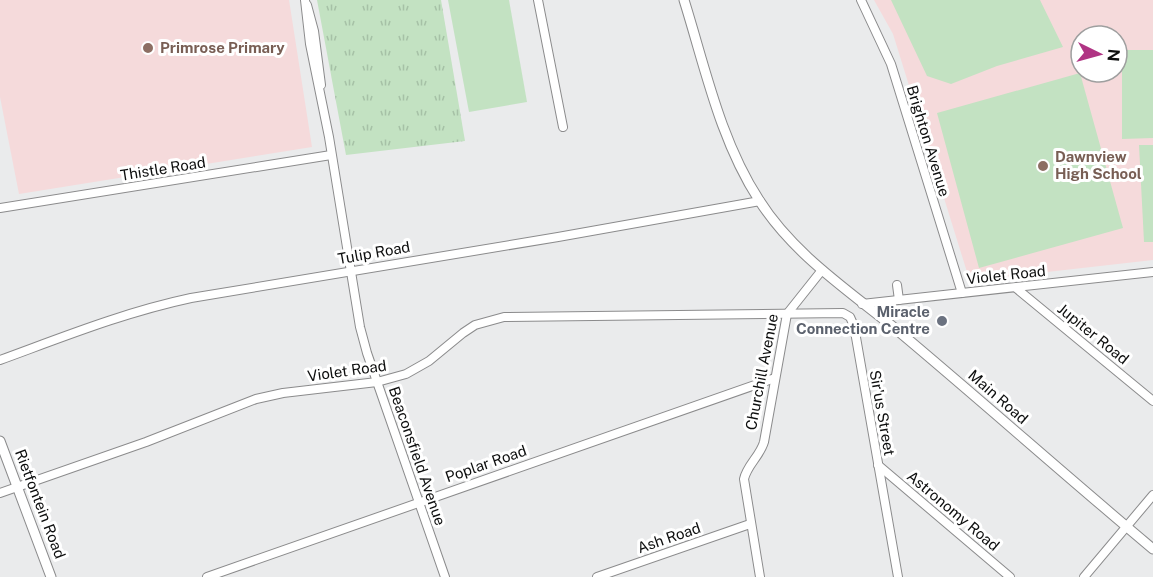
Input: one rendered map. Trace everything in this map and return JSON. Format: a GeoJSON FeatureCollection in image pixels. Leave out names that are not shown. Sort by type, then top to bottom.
{"type":"FeatureCollection","features":[{"type":"Feature","properties":{"kind":"street"},"geometry":{"type":"LineString","coordinates":[[538,0],[563,127]]}},
{"type":"Feature","properties":{"kind":"street"},"geometry":{"type":"LineString","coordinates":[[684,0],[734,153],[759,201],[794,243],[822,270]]}},
{"type":"Feature","properties":{"kind":"street","name":"Brighton Avenue"},"geometry":{"type":"LineString","coordinates":[[861,0],[891,64],[962,293]]}},
{"type":"Feature","properties":{"kind":"street","name":"Beaconsfield Avenue"},"geometry":{"type":"LineString","coordinates":[[305,1],[314,31],[321,95],[360,327],[445,577]]}},
{"type":"Feature","properties":{"kind":"street","name":"Thistle Road"},"geometry":{"type":"LineString","coordinates":[[0,208],[331,155]]}},
{"type":"Feature","properties":{"kind":"street","name":"Tulip Road"},"geometry":{"type":"LineString","coordinates":[[0,360],[158,305],[759,201]]}},
{"type":"Feature","properties":{"kind":"street","name":"Main Road"},"geometry":{"type":"LineString","coordinates":[[822,270],[895,329],[1153,549]]}},
{"type":"Feature","properties":{"kind":"street","name":"Churchill Avenue"},"geometry":{"type":"LineString","coordinates":[[760,577],[750,524],[745,473],[765,442],[786,314],[822,270]]}},
{"type":"Feature","properties":{"kind":"street","name":"Violet Road"},"geometry":{"type":"LineString","coordinates":[[862,304],[1153,272]]}},
{"type":"Feature","properties":{"kind":"street"},"geometry":{"type":"LineString","coordinates":[[897,285],[899,300]]}},
{"type":"Feature","properties":{"kind":"street","name":"Jupiter Road"},"geometry":{"type":"LineString","coordinates":[[1016,288],[1153,401]]}},
{"type":"Feature","properties":{"kind":"street","name":"Sir'us Street"},"geometry":{"type":"LineString","coordinates":[[786,314],[837,313],[850,316],[854,326],[898,577]]}},
{"type":"Feature","properties":{"kind":"street","name":"Violet Road"},"geometry":{"type":"LineString","coordinates":[[0,493],[146,442],[256,399],[283,393],[395,378],[418,369],[475,326],[504,317],[786,314]]}},
{"type":"Feature","properties":{"kind":"street","name":"Poplar Road"},"geometry":{"type":"LineString","coordinates":[[207,577],[775,378]]}},
{"type":"Feature","properties":{"kind":"street","name":"Rietfontein Road"},"geometry":{"type":"LineString","coordinates":[[0,441],[51,577]]}},
{"type":"Feature","properties":{"kind":"street","name":"Astronomy Road"},"geometry":{"type":"LineString","coordinates":[[878,465],[1011,577]]}},
{"type":"Feature","properties":{"kind":"street"},"geometry":{"type":"LineString","coordinates":[[1084,577],[1153,495]]}},
{"type":"Feature","properties":{"kind":"street","name":"Ash Road"},"geometry":{"type":"LineString","coordinates":[[597,577],[750,524]]}},
{"type":"Feature","properties":{"kind":"shaded area","name":"Primrose Primary"},"geometry":{"type":"Polygon","coordinates":[[[0,0],[289,0],[312,147],[19,194],[0,97],[0,0]]]}},
{"type":"Feature","properties":{"kind":"shaded area","name":"Dawnview High School"},"geometry":{"type":"Polygon","coordinates":[[[874,0],[1153,0],[1153,260],[976,280],[967,272],[893,34],[874,0]]]}},
{"type":"Feature","properties":{"kind":"green space"},"geometry":{"type":"Polygon","coordinates":[[[317,0],[441,0],[465,141],[346,155],[317,0]]]}},
{"type":"Feature","properties":{"kind":"green space"},"geometry":{"type":"Polygon","coordinates":[[[448,0],[509,0],[527,102],[469,112],[448,0]]]}},
{"type":"Feature","properties":{"kind":"green space"},"geometry":{"type":"Polygon","coordinates":[[[891,0],[1040,0],[1063,47],[997,66],[951,84],[927,76],[891,0]]]}},
{"type":"Feature","properties":{"kind":"green space"},"geometry":{"type":"Polygon","coordinates":[[[1129,50],[1153,50],[1153,138],[1122,139],[1122,84],[1129,84],[1129,50]]]}},
{"type":"Feature","properties":{"kind":"green space"},"geometry":{"type":"Polygon","coordinates":[[[1069,76],[1069,84],[1083,84],[1123,228],[979,268],[937,113],[1069,76]]]}},
{"type":"Feature","properties":{"kind":"green space"},"geometry":{"type":"Polygon","coordinates":[[[1139,145],[1153,145],[1153,242],[1144,242],[1139,145]]]}},
{"type":"Feature","properties":{"kind":"place","name":"Primrose Primary"},"geometry":{"type":"Point","coordinates":[148,48]}},
{"type":"Feature","properties":{"kind":"place","name":"Dawnview High School"},"geometry":{"type":"Point","coordinates":[1043,166]}},
{"type":"Feature","properties":{"kind":"place","name":"Miracle Connection Centre"},"geometry":{"type":"Point","coordinates":[942,321]}}]}
